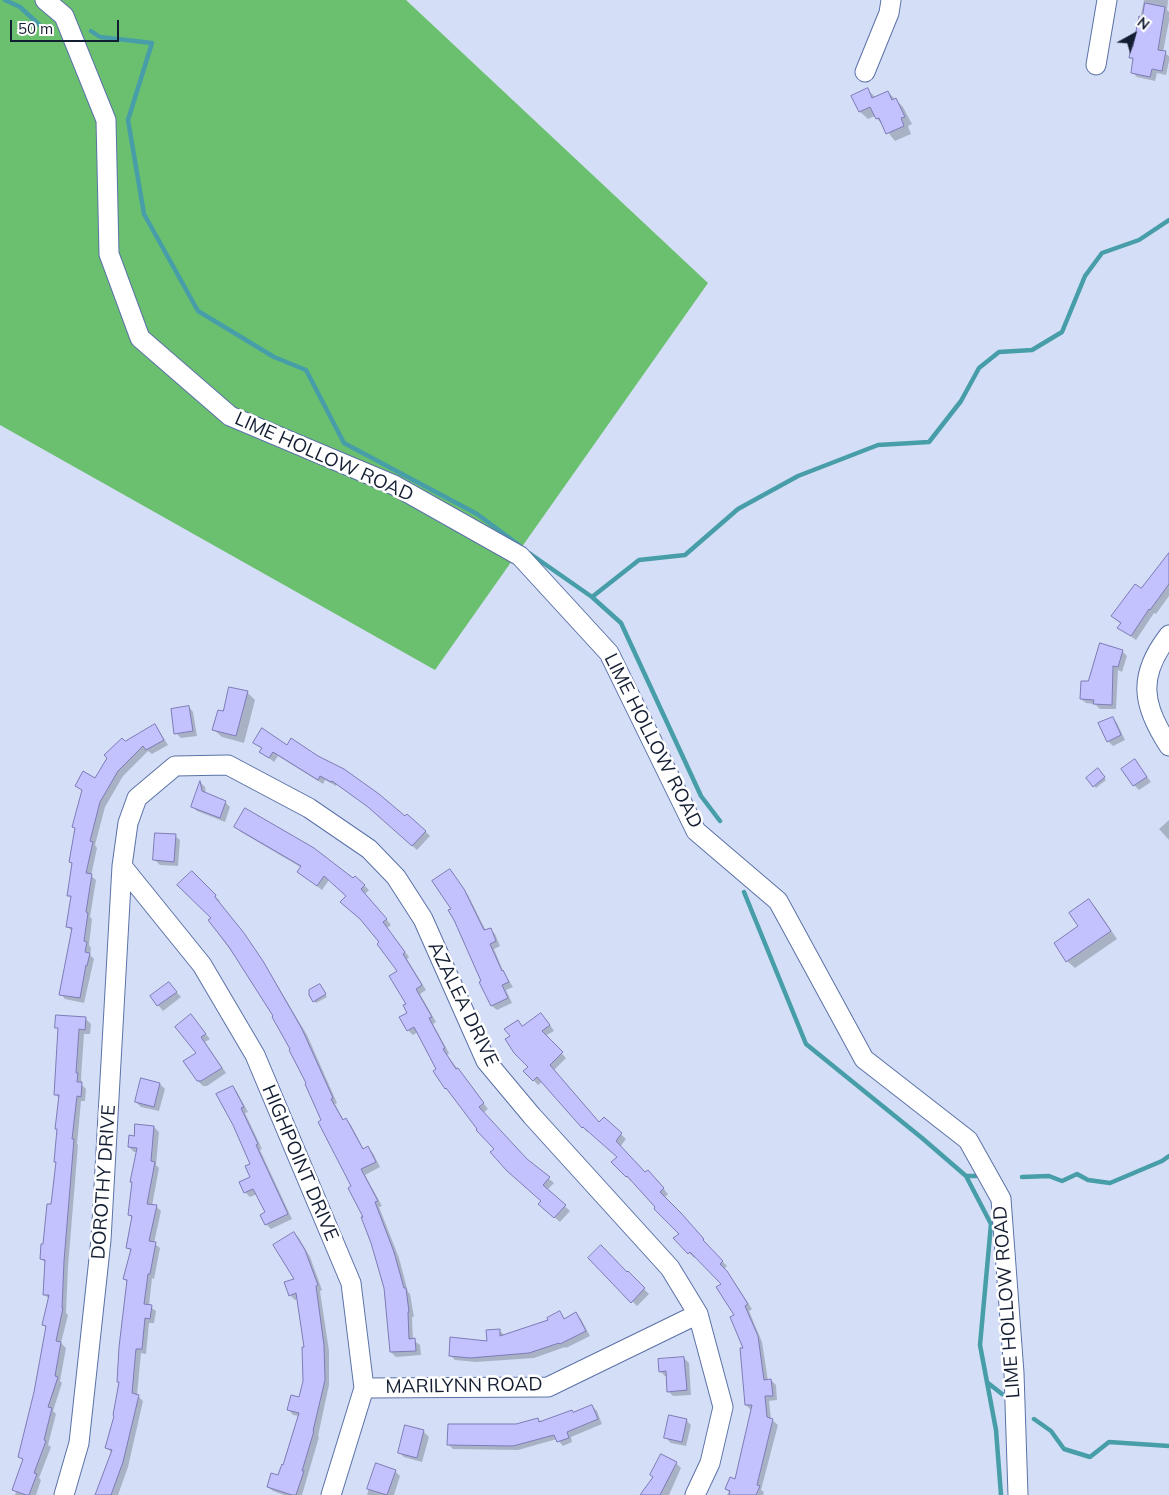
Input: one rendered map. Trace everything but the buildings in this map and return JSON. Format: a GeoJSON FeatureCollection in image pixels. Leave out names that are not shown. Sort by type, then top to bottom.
{"type":"FeatureCollection","features":[{"type":"Feature","properties":{"kind":"street","name":"LIME HOLLOW ROAD"},"geometry":{"type":"LineString","coordinates":[[45,0],[64,16],[106,120],[109,254],[140,338],[230,416],[394,485],[520,556],[609,653],[696,831],[778,901],[864,1059],[968,1140],[1001,1199],[1014,1372],[1018,1495]]}},
{"type":"Feature","properties":{"kind":"street"},"geometry":{"type":"LineString","coordinates":[[865,72],[889,13],[891,0]]}},
{"type":"Feature","properties":{"kind":"street"},"geometry":{"type":"LineString","coordinates":[[1096,65],[1107,0]]}},
{"type":"Feature","properties":{"kind":"street"},"geometry":{"type":"LineString","coordinates":[[1169,635],[1158,649],[1146,679],[1149,708],[1169,746]]}},
{"type":"Feature","properties":{"kind":"street","name":"AZALEA DRIVE"},"geometry":{"type":"LineString","coordinates":[[122,866],[128,823],[137,798],[175,766],[228,765],[310,808],[369,849],[396,877],[423,919],[486,1062],[532,1116],[670,1268],[698,1314],[723,1407],[710,1463],[695,1495]]}},
{"type":"Feature","properties":{"kind":"street","name":"HIGHPOINT DRIVE"},"geometry":{"type":"LineString","coordinates":[[122,866],[202,965],[255,1055],[350,1283],[364,1388],[331,1495]]}},
{"type":"Feature","properties":{"kind":"street","name":"DOROTHY DRIVE"},"geometry":{"type":"LineString","coordinates":[[64,1495],[79,1443],[102,1240],[122,866]]}},
{"type":"Feature","properties":{"kind":"street","name":"MARILYNN ROAD"},"geometry":{"type":"LineString","coordinates":[[364,1388],[548,1387],[698,1314]]}},
{"type":"Feature","properties":{"kind":"green space"},"geometry":{"type":"Polygon","coordinates":[[[0,0],[406,0],[708,283],[435,670],[0,425],[0,0]]]}},
{"type":"Feature","properties":{"kind":"waterway"},"geometry":{"type":"LineString","coordinates":[[5,0],[20,7],[46,31]]}},
{"type":"Feature","properties":{"kind":"waterway"},"geometry":{"type":"LineString","coordinates":[[91,31],[100,37],[152,43],[128,120],[144,214],[198,311],[274,357],[306,370],[344,443],[477,514],[519,545]]}},
{"type":"Feature","properties":{"kind":"waterway"},"geometry":{"type":"LineString","coordinates":[[592,597],[639,560],[685,555],[738,509],[798,476],[878,445],[929,442],[961,401],[979,368],[999,352],[1032,350],[1062,332],[1085,276],[1102,253],[1139,240],[1169,220]]}},
{"type":"Feature","properties":{"kind":"waterway"},"geometry":{"type":"LineString","coordinates":[[529,553],[592,597],[621,623],[701,796],[720,821]]}},
{"type":"Feature","properties":{"kind":"waterway"},"geometry":{"type":"LineString","coordinates":[[744,892],[806,1044],[966,1176],[991,1224],[980,1345],[996,1430],[1001,1495]]}},
{"type":"Feature","properties":{"kind":"waterway"},"geometry":{"type":"LineString","coordinates":[[1022,1177],[1049,1176],[1062,1181],[1077,1174],[1088,1180],[1110,1183],[1162,1161],[1169,1156]]}},
{"type":"Feature","properties":{"kind":"waterway"},"geometry":{"type":"LineString","coordinates":[[966,1176],[976,1176]]}},
{"type":"Feature","properties":{"kind":"waterway"},"geometry":{"type":"LineString","coordinates":[[988,1383],[1002,1394]]}},
{"type":"Feature","properties":{"kind":"waterway"},"geometry":{"type":"LineString","coordinates":[[1034,1419],[1051,1431],[1064,1449],[1090,1457],[1109,1442],[1169,1446]]}}]}
